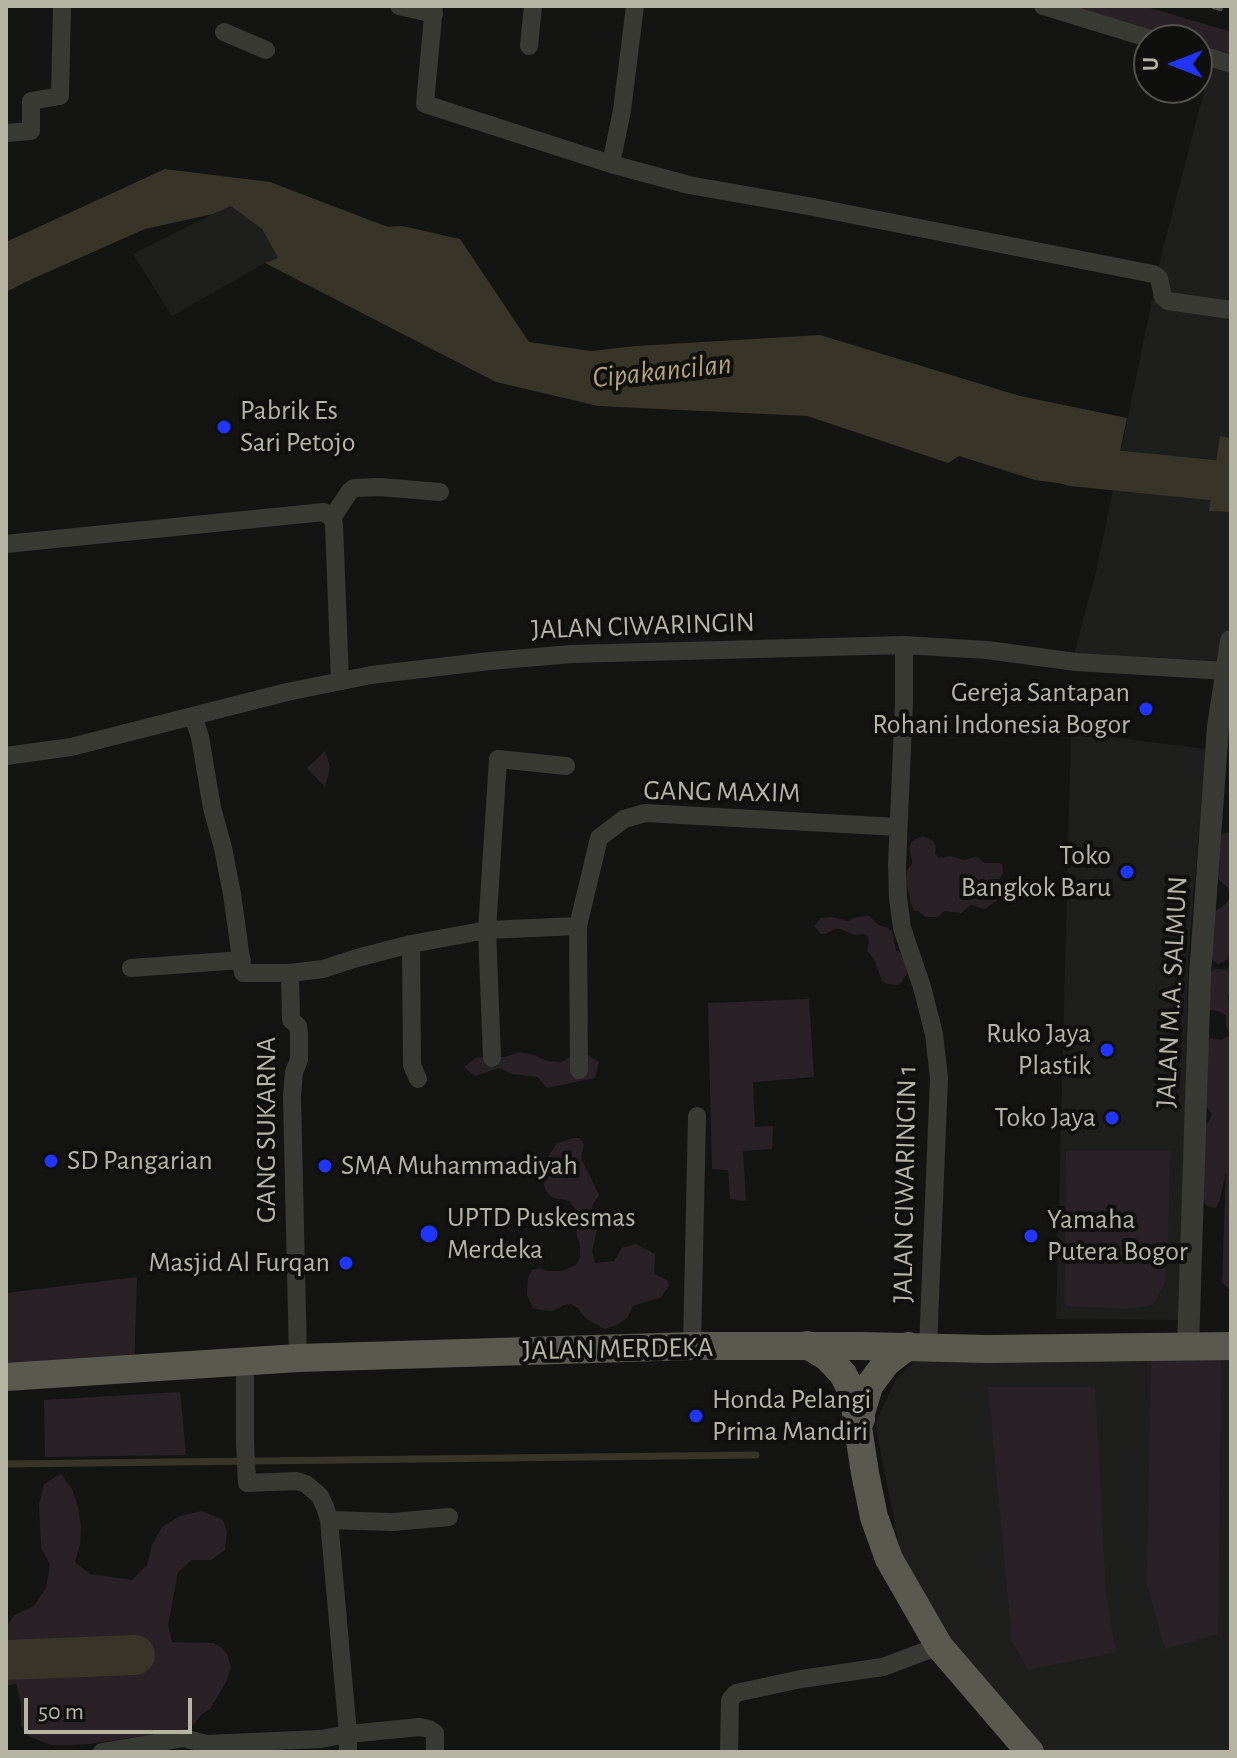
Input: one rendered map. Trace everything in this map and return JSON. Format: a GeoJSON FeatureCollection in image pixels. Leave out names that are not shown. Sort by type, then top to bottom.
{"type":"FeatureCollection","features":[{"type":"Feature","properties":{"kind":"main road"},"geometry":{"type":"LineString","coordinates":[[807,1345],[827,1357],[843,1374],[853,1394],[874,1517],[889,1559],[939,1646],[1030,1752]]}},
{"type":"Feature","properties":{"kind":"main road","name":"JALAN MERDEKA"},"geometry":{"type":"LineString","coordinates":[[6,1377],[298,1358],[692,1346],[988,1349],[1231,1346]]}},
{"type":"Feature","properties":{"kind":"main road"},"geometry":{"type":"LineString","coordinates":[[861,1440],[861,1413],[869,1386],[886,1363],[918,1346]]}},
{"type":"Feature","properties":{"kind":"street"},"geometry":{"type":"LineString","coordinates":[[6,133],[31,131],[31,101],[60,96],[62,6]]}},
{"type":"Feature","properties":{"kind":"street"},"geometry":{"type":"LineString","coordinates":[[399,6],[434,10],[425,104],[611,164],[689,185],[1153,274],[1159,278],[1163,297],[1168,301],[1231,310]]}},
{"type":"Feature","properties":{"kind":"street"},"geometry":{"type":"LineString","coordinates":[[529,46],[533,6]]}},
{"type":"Feature","properties":{"kind":"street"},"geometry":{"type":"LineString","coordinates":[[611,164],[622,110],[635,6]]}},
{"type":"Feature","properties":{"kind":"street"},"geometry":{"type":"LineString","coordinates":[[1043,6],[1133,34]]}},
{"type":"Feature","properties":{"kind":"street"},"geometry":{"type":"LineString","coordinates":[[224,32],[266,50]]}},
{"type":"Feature","properties":{"kind":"street"},"geometry":{"type":"LineString","coordinates":[[340,681],[332,518],[354,488],[440,492]]}},
{"type":"Feature","properties":{"kind":"street"},"geometry":{"type":"LineString","coordinates":[[6,544],[315,512],[324,512],[332,518]]}},
{"type":"Feature","properties":{"kind":"street","name":"JALAN M.A. SALMUN"},"geometry":{"type":"LineString","coordinates":[[1188,1347],[1200,975],[1218,727],[1231,641]]}},
{"type":"Feature","properties":{"kind":"street","name":"JALAN CIWARINGIN"},"geometry":{"type":"LineString","coordinates":[[6,756],[71,747],[340,681],[393,672],[572,654],[904,645],[987,650],[1076,662],[1226,671]]}},
{"type":"Feature","properties":{"kind":"street","name":"JALAN CIWARINGIN 1"},"geometry":{"type":"LineString","coordinates":[[904,645],[897,865],[902,928],[931,1023],[939,1078],[918,1346]]}},
{"type":"Feature","properties":{"kind":"street"},"geometry":{"type":"LineString","coordinates":[[193,716],[223,848],[243,973],[323,969],[411,944],[487,930],[578,926]]}},
{"type":"Feature","properties":{"kind":"street"},"geometry":{"type":"LineString","coordinates":[[492,1058],[487,930],[498,759],[566,766]]}},
{"type":"Feature","properties":{"kind":"street","name":"GANG MAXIM"},"geometry":{"type":"LineString","coordinates":[[579,1070],[578,926],[599,838],[624,819],[645,813],[898,827]]}},
{"type":"Feature","properties":{"kind":"street"},"geometry":{"type":"LineString","coordinates":[[411,944],[412,1065],[418,1079]]}},
{"type":"Feature","properties":{"kind":"street"},"geometry":{"type":"LineString","coordinates":[[131,968],[242,960]]}},
{"type":"Feature","properties":{"kind":"street","name":"GANG SUKARNA"},"geometry":{"type":"LineString","coordinates":[[290,973],[291,1017],[299,1033],[299,1060],[294,1072],[292,1096],[298,1358]]}},
{"type":"Feature","properties":{"kind":"street"},"geometry":{"type":"LineString","coordinates":[[692,1346],[697,1116]]}},
{"type":"Feature","properties":{"kind":"street"},"geometry":{"type":"LineString","coordinates":[[245,1361],[247,1483],[287,1480],[306,1484],[320,1496],[329,1520],[348,1743]]}},
{"type":"Feature","properties":{"kind":"street"},"geometry":{"type":"LineString","coordinates":[[329,1520],[393,1522],[449,1517]]}},
{"type":"Feature","properties":{"kind":"street"},"geometry":{"type":"LineString","coordinates":[[729,1752],[730,1700],[736,1693],[801,1679],[883,1667],[939,1646]]}},
{"type":"Feature","properties":{"kind":"street"},"geometry":{"type":"LineString","coordinates":[[102,1752],[184,1738],[206,1744],[321,1739],[348,1743],[420,1727],[435,1733],[435,1752]]}},
{"type":"Feature","properties":{"kind":"shaded area"},"geometry":{"type":"Polygon","coordinates":[[[1067,6],[1144,6],[1204,24],[1133,24],[1067,6]]]}},
{"type":"Feature","properties":{"kind":"shaded area"},"geometry":{"type":"Polygon","coordinates":[[[1213,27],[1231,32],[1231,54],[1213,49],[1213,27]]]}},
{"type":"Feature","properties":{"kind":"shaded area"},"geometry":{"type":"Polygon","coordinates":[[[1213,57],[1231,63],[1231,643],[1226,671],[1072,662],[1096,572],[1161,256],[1201,104],[1213,104],[1213,57]]]}},
{"type":"Feature","properties":{"kind":"shaded area"},"geometry":{"type":"Polygon","coordinates":[[[231,205],[262,229],[278,258],[172,316],[133,254],[231,205]]]}},
{"type":"Feature","properties":{"kind":"shaded area"},"geometry":{"type":"Polygon","coordinates":[[[1071,732],[1206,749],[1188,961],[1181,1320],[1056,1319],[1071,732]]]}},
{"type":"Feature","properties":{"kind":"shaded area"},"geometry":{"type":"Polygon","coordinates":[[[325,751],[330,767],[325,787],[307,768],[325,751]]]}},
{"type":"Feature","properties":{"kind":"shaded area"},"geometry":{"type":"Polygon","coordinates":[[[1231,832],[1231,897],[1211,863],[1215,841],[1222,834],[1231,832]]]}},
{"type":"Feature","properties":{"kind":"shaded area"},"geometry":{"type":"Polygon","coordinates":[[[923,836],[933,841],[935,854],[939,858],[950,856],[964,860],[975,857],[984,863],[1002,865],[1003,872],[996,887],[1000,893],[999,899],[985,909],[971,905],[961,913],[945,911],[937,917],[926,917],[914,911],[907,885],[907,870],[912,864],[909,848],[912,841],[923,836]]]}},
{"type":"Feature","properties":{"kind":"shaded area"},"geometry":{"type":"Polygon","coordinates":[[[1231,897],[1231,953],[1227,960],[1218,964],[1211,959],[1208,917],[1231,897]]]}},
{"type":"Feature","properties":{"kind":"shaded area"},"geometry":{"type":"Polygon","coordinates":[[[869,916],[878,925],[892,931],[896,950],[905,956],[909,970],[897,985],[882,981],[874,959],[867,951],[867,935],[854,935],[840,929],[821,934],[814,926],[821,918],[848,921],[869,916]]]}},
{"type":"Feature","properties":{"kind":"shaded area"},"geometry":{"type":"Polygon","coordinates":[[[1231,965],[1228,998],[1231,1008],[1231,1292],[1222,1282],[1226,1172],[1216,1208],[1207,1206],[1201,1198],[1200,1178],[1205,1158],[1199,1149],[1199,1129],[1208,1123],[1212,1114],[1206,1106],[1202,1045],[1211,1038],[1221,1040],[1230,1035],[1226,1015],[1209,1010],[1206,973],[1216,969],[1226,970],[1231,965]]]}},
{"type":"Feature","properties":{"kind":"shaded area"},"geometry":{"type":"Polygon","coordinates":[[[809,999],[814,1077],[753,1082],[755,1127],[773,1126],[772,1149],[743,1151],[746,1201],[730,1199],[728,1170],[712,1169],[708,1003],[809,999]]]}},
{"type":"Feature","properties":{"kind":"shaded area"},"geometry":{"type":"Polygon","coordinates":[[[520,1052],[561,1062],[574,1055],[588,1055],[599,1062],[595,1078],[547,1088],[538,1077],[512,1074],[499,1068],[475,1076],[464,1067],[476,1058],[505,1057],[520,1052]]]}},
{"type":"Feature","properties":{"kind":"shaded area"},"geometry":{"type":"Polygon","coordinates":[[[580,1138],[584,1144],[581,1158],[599,1195],[592,1206],[598,1225],[592,1251],[595,1263],[614,1261],[622,1248],[636,1244],[655,1254],[654,1274],[667,1280],[669,1286],[661,1297],[633,1306],[627,1318],[604,1329],[586,1319],[571,1304],[553,1311],[540,1310],[533,1308],[527,1295],[532,1270],[562,1271],[576,1265],[580,1258],[574,1207],[569,1201],[549,1195],[541,1168],[557,1143],[580,1138]]]}},
{"type":"Feature","properties":{"kind":"shaded area"},"geometry":{"type":"Polygon","coordinates":[[[1066,1151],[1170,1151],[1165,1282],[1153,1305],[1127,1309],[1065,1306],[1066,1151]]]}},
{"type":"Feature","properties":{"kind":"shaded area"},"geometry":{"type":"Polygon","coordinates":[[[137,1277],[134,1369],[6,1378],[6,1293],[137,1277]]]}},
{"type":"Feature","properties":{"kind":"shaded area"},"geometry":{"type":"Polygon","coordinates":[[[944,1349],[1231,1350],[1231,1752],[1041,1752],[907,1585],[875,1424],[896,1379],[911,1364],[944,1349]]]}},
{"type":"Feature","properties":{"kind":"shaded area"},"geometry":{"type":"Polygon","coordinates":[[[1221,1358],[1218,1634],[1165,1649],[1147,1584],[1151,1361],[1221,1358]]]}},
{"type":"Feature","properties":{"kind":"shaded area"},"geometry":{"type":"Polygon","coordinates":[[[988,1387],[1095,1387],[1106,1595],[1116,1652],[1028,1670],[1012,1641],[988,1387]]]}},
{"type":"Feature","properties":{"kind":"shaded area"},"geometry":{"type":"Polygon","coordinates":[[[180,1392],[186,1455],[45,1457],[44,1400],[180,1392]]]}},
{"type":"Feature","properties":{"kind":"shaded area"},"geometry":{"type":"Polygon","coordinates":[[[61,1474],[72,1489],[78,1507],[80,1545],[75,1562],[90,1574],[132,1580],[147,1565],[152,1545],[162,1527],[180,1516],[202,1511],[223,1520],[227,1532],[225,1550],[211,1560],[192,1560],[178,1572],[168,1625],[172,1642],[213,1643],[227,1654],[231,1667],[210,1709],[194,1724],[181,1730],[71,1745],[51,1745],[28,1736],[21,1725],[21,1704],[16,1684],[6,1686],[6,1628],[14,1615],[34,1606],[46,1588],[50,1565],[41,1547],[39,1504],[44,1484],[61,1474]]]}},
{"type":"Feature","properties":{"kind":"water"},"geometry":{"type":"Polygon","coordinates":[[[165,169],[270,182],[388,227],[402,226],[460,239],[529,342],[591,351],[820,335],[1020,396],[1127,418],[1112,490],[1035,480],[959,456],[948,463],[807,416],[598,406],[496,382],[265,263],[278,258],[262,229],[231,206],[213,214],[145,229],[6,292],[6,242],[165,169]]]}},
{"type":"Feature","properties":{"kind":"water"},"geometry":{"type":"Polygon","coordinates":[[[1220,436],[1231,438],[1231,512],[1209,511],[1220,436]]]}},
{"type":"Feature","properties":{"kind":"waterway","name":"Cipakancilan"},"geometry":{"type":"LineString","coordinates":[[1064,463],[1231,482]]}},
{"type":"Feature","properties":{"kind":"waterway"},"geometry":{"type":"LineString","coordinates":[[6,1464],[756,1455]]}},
{"type":"Feature","properties":{"kind":"waterway"},"geometry":{"type":"LineString","coordinates":[[6,1660],[135,1655]]}},
{"type":"Feature","properties":{"kind":"railway"},"geometry":{"type":"LineString","coordinates":[[1213,6],[1231,11]]}},
{"type":"Feature","properties":{"kind":"place","name":"Pabrik Es Sari Petojo"},"geometry":{"type":"Point","coordinates":[224,427]}},
{"type":"Feature","properties":{"kind":"place","name":"Gereja Santapan Rohani Indonesia Bogor"},"geometry":{"type":"Point","coordinates":[1146,709]}},
{"type":"Feature","properties":{"kind":"place","name":"Toko Bangkok Baru"},"geometry":{"type":"Point","coordinates":[1127,872]}},
{"type":"Feature","properties":{"kind":"place","name":"Ruko Jaya Plastik"},"geometry":{"type":"Point","coordinates":[1107,1050]}},
{"type":"Feature","properties":{"kind":"place","name":"Toko Jaya"},"geometry":{"type":"Point","coordinates":[1112,1118]}},
{"type":"Feature","properties":{"kind":"place","name":"SD Pangarian"},"geometry":{"type":"Point","coordinates":[51,1161]}},
{"type":"Feature","properties":{"kind":"place","name":"SMA Muhammadiyah"},"geometry":{"type":"Point","coordinates":[325,1166]}},
{"type":"Feature","properties":{"kind":"place","name":"UPTD Puskesmas Merdeka"},"geometry":{"type":"Point","coordinates":[429,1234]}},
{"type":"Feature","properties":{"kind":"place","name":"Yamaha Putera Bogor"},"geometry":{"type":"Point","coordinates":[1031,1236]}},
{"type":"Feature","properties":{"kind":"place","name":"Masjid Al Furqan"},"geometry":{"type":"Point","coordinates":[346,1263]}},
{"type":"Feature","properties":{"kind":"place","name":"Honda Pelangi Prima Mandiri"},"geometry":{"type":"Point","coordinates":[696,1416]}}]}
